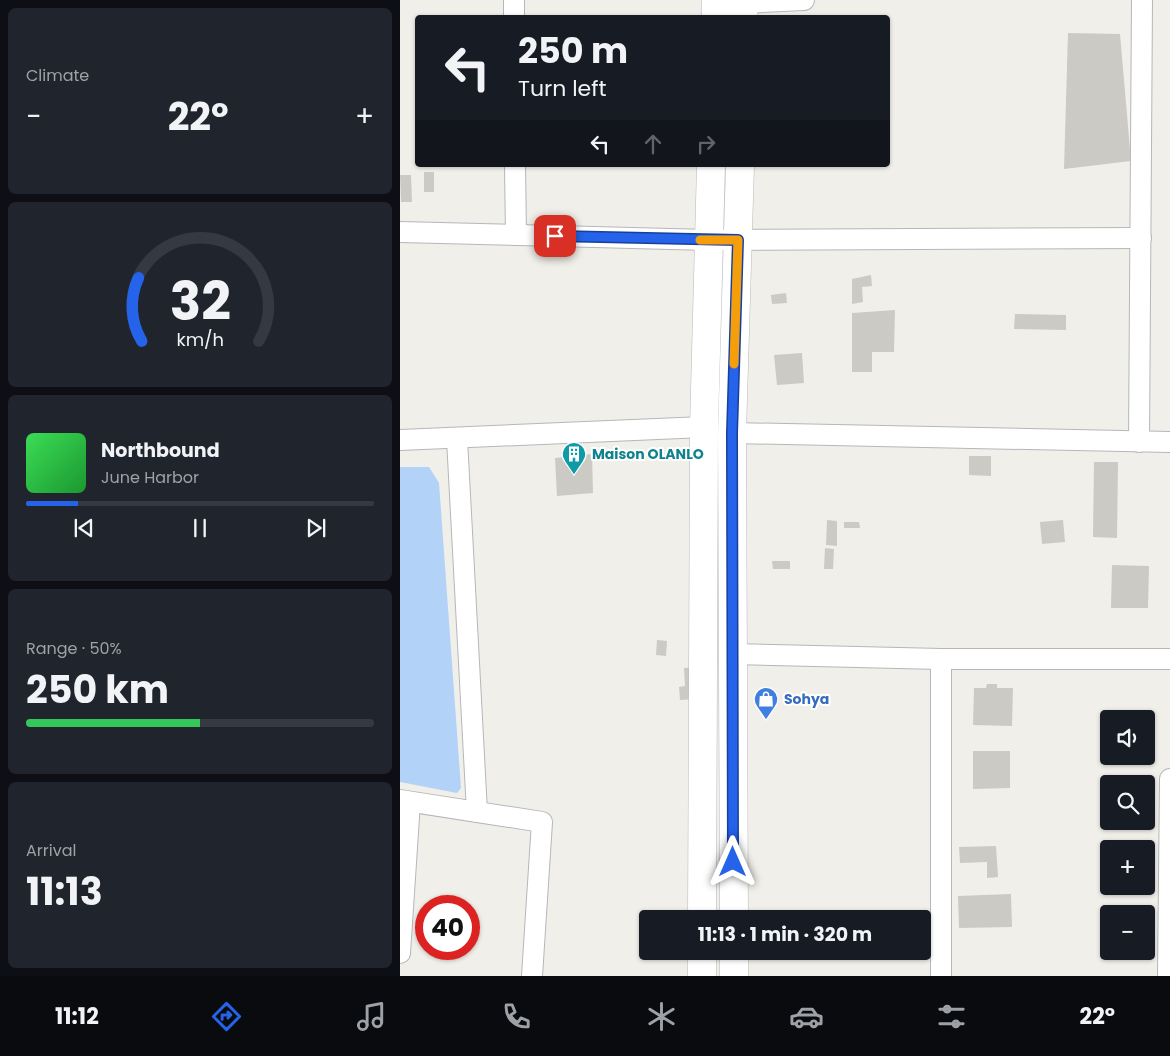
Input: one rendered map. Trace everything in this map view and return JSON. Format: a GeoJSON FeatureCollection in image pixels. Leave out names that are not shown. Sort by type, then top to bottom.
{"type":"FeatureCollection","features":[{"type":"Feature","properties":{"kind":"street"},"geometry":{"type":"LineString","coordinates":[[514,0],[514,15]]}},
{"type":"Feature","properties":{"kind":"street"},"geometry":{"type":"LineString","coordinates":[[716,0],[716,15]]}},
{"type":"Feature","properties":{"kind":"street"},"geometry":{"type":"LineString","coordinates":[[744,7],[804,0]]}},
{"type":"Feature","properties":{"kind":"street"},"geometry":{"type":"LineString","coordinates":[[1139,442],[1142,0]]}},
{"type":"Feature","properties":{"kind":"street"},"geometry":{"type":"LineString","coordinates":[[515,167],[516,235]]}},
{"type":"Feature","properties":{"kind":"street"},"geometry":{"type":"LineString","coordinates":[[702,910],[704,427],[712,167]]}},
{"type":"Feature","properties":{"kind":"street"},"geometry":{"type":"LineString","coordinates":[[734,910],[732,433],[740,167]]}},
{"type":"Feature","properties":{"kind":"street"},"geometry":{"type":"LineString","coordinates":[[400,232],[709,240],[1141,238]]}},
{"type":"Feature","properties":{"kind":"street"},"geometry":{"type":"LineString","coordinates":[[400,440],[704,427]]}},
{"type":"Feature","properties":{"kind":"street"},"geometry":{"type":"LineString","coordinates":[[732,433],[1170,442]]}},
{"type":"Feature","properties":{"kind":"street"},"geometry":{"type":"LineString","coordinates":[[457,439],[477,812]]}},
{"type":"Feature","properties":{"kind":"street"},"geometry":{"type":"LineString","coordinates":[[732,654],[940,659],[1170,659]]}},
{"type":"Feature","properties":{"kind":"street"},"geometry":{"type":"LineString","coordinates":[[940,659],[941,976]]}},
{"type":"Feature","properties":{"kind":"street"},"geometry":{"type":"LineString","coordinates":[[1168,976],[1170,779]]}},
{"type":"Feature","properties":{"kind":"street"},"geometry":{"type":"LineString","coordinates":[[400,953],[405,801],[542,822],[532,976]]}},
{"type":"Feature","properties":{"kind":"street"},"geometry":{"type":"LineString","coordinates":[[702,960],[702,976]]}},
{"type":"Feature","properties":{"kind":"street"},"geometry":{"type":"LineString","coordinates":[[734,960],[734,976]]}},
{"type":"Feature","properties":{"kind":"water"},"geometry":{"type":"Polygon","coordinates":[[[400,467],[429,467],[439,483],[461,788],[457,793],[400,782],[400,467]]]}},
{"type":"Feature","properties":{"kind":"building"},"geometry":{"type":"Polygon","coordinates":[[[1068,33],[1120,34],[1131,161],[1064,169],[1068,33]]]}},
{"type":"Feature","properties":{"kind":"building"},"geometry":{"type":"Polygon","coordinates":[[[424,172],[434,172],[434,192],[424,192],[424,172]]]}},
{"type":"Feature","properties":{"kind":"building"},"geometry":{"type":"Polygon","coordinates":[[[400,175],[411,175],[412,202],[401,202],[400,175]]]}},
{"type":"Feature","properties":{"kind":"building"},"geometry":{"type":"Polygon","coordinates":[[[871,275],[872,286],[862,287],[863,302],[852,304],[852,279],[871,275]]]}},
{"type":"Feature","properties":{"kind":"building"},"geometry":{"type":"Polygon","coordinates":[[[786,293],[787,303],[772,304],[771,295],[786,293]]]}},
{"type":"Feature","properties":{"kind":"building"},"geometry":{"type":"Polygon","coordinates":[[[895,310],[894,352],[872,352],[872,372],[852,372],[852,313],[895,310]]]}},
{"type":"Feature","properties":{"kind":"building"},"geometry":{"type":"Polygon","coordinates":[[[1015,314],[1066,315],[1066,330],[1014,329],[1015,314]]]}},
{"type":"Feature","properties":{"kind":"building"},"geometry":{"type":"Polygon","coordinates":[[[802,353],[804,383],[777,385],[774,355],[802,353]]]}},
{"type":"Feature","properties":{"kind":"building","name":"Maison OLANLO"},"geometry":{"type":"Polygon","coordinates":[[[592,454],[593,493],[557,496],[555,458],[592,454]]]}},
{"type":"Feature","properties":{"kind":"building"},"geometry":{"type":"Polygon","coordinates":[[[969,456],[991,456],[991,476],[969,475],[969,456]]]}},
{"type":"Feature","properties":{"kind":"building"},"geometry":{"type":"Polygon","coordinates":[[[1094,462],[1118,462],[1117,538],[1093,537],[1094,462]]]}},
{"type":"Feature","properties":{"kind":"building"},"geometry":{"type":"Polygon","coordinates":[[[827,520],[837,521],[837,546],[826,545],[827,520]]]}},
{"type":"Feature","properties":{"kind":"building"},"geometry":{"type":"Polygon","coordinates":[[[1063,520],[1065,542],[1042,544],[1040,522],[1063,520]]]}},
{"type":"Feature","properties":{"kind":"building"},"geometry":{"type":"Polygon","coordinates":[[[844,522],[859,522],[860,528],[844,528],[844,522]]]}},
{"type":"Feature","properties":{"kind":"building"},"geometry":{"type":"Polygon","coordinates":[[[825,548],[834,549],[833,569],[824,569],[825,548]]]}},
{"type":"Feature","properties":{"kind":"building"},"geometry":{"type":"Polygon","coordinates":[[[772,561],[790,561],[790,569],[773,569],[772,561]]]}},
{"type":"Feature","properties":{"kind":"building"},"geometry":{"type":"Polygon","coordinates":[[[1112,565],[1149,566],[1148,608],[1111,608],[1112,565]]]}},
{"type":"Feature","properties":{"kind":"building"},"geometry":{"type":"Polygon","coordinates":[[[657,640],[667,641],[666,656],[656,655],[657,640]]]}},
{"type":"Feature","properties":{"kind":"building"},"geometry":{"type":"Polygon","coordinates":[[[697,667],[699,699],[680,700],[679,687],[685,686],[684,668],[697,667]]]}},
{"type":"Feature","properties":{"kind":"building"},"geometry":{"type":"Polygon","coordinates":[[[987,684],[997,684],[997,688],[1013,688],[1012,726],[973,725],[974,688],[986,688],[987,684]]]}},
{"type":"Feature","properties":{"kind":"building"},"geometry":{"type":"Polygon","coordinates":[[[973,751],[1010,751],[1010,788],[973,789],[973,751]]]}},
{"type":"Feature","properties":{"kind":"building"},"geometry":{"type":"Polygon","coordinates":[[[996,846],[998,877],[987,878],[987,862],[960,863],[959,847],[996,846]]]}},
{"type":"Feature","properties":{"kind":"building"},"geometry":{"type":"Polygon","coordinates":[[[1011,894],[1012,927],[959,928],[958,896],[1011,894]]]}},
{"type":"Feature","properties":{"kind":"slow traffic"},"geometry":{"type":"LineString","coordinates":[[700,240],[738,240],[734,364]]}},
{"type":"Feature","properties":{"kind":"place","name":"Maison OLANLO"},"geometry":{"type":"Point","coordinates":[574,475]}},
{"type":"Feature","properties":{"kind":"place","name":"Sohya"},"geometry":{"type":"Point","coordinates":[766,720]}},
{"type":"Feature","properties":{"kind":"route"},"geometry":{"type":"LineString","coordinates":[[555,236],[738,240],[732,433],[733,862]]}}]}
